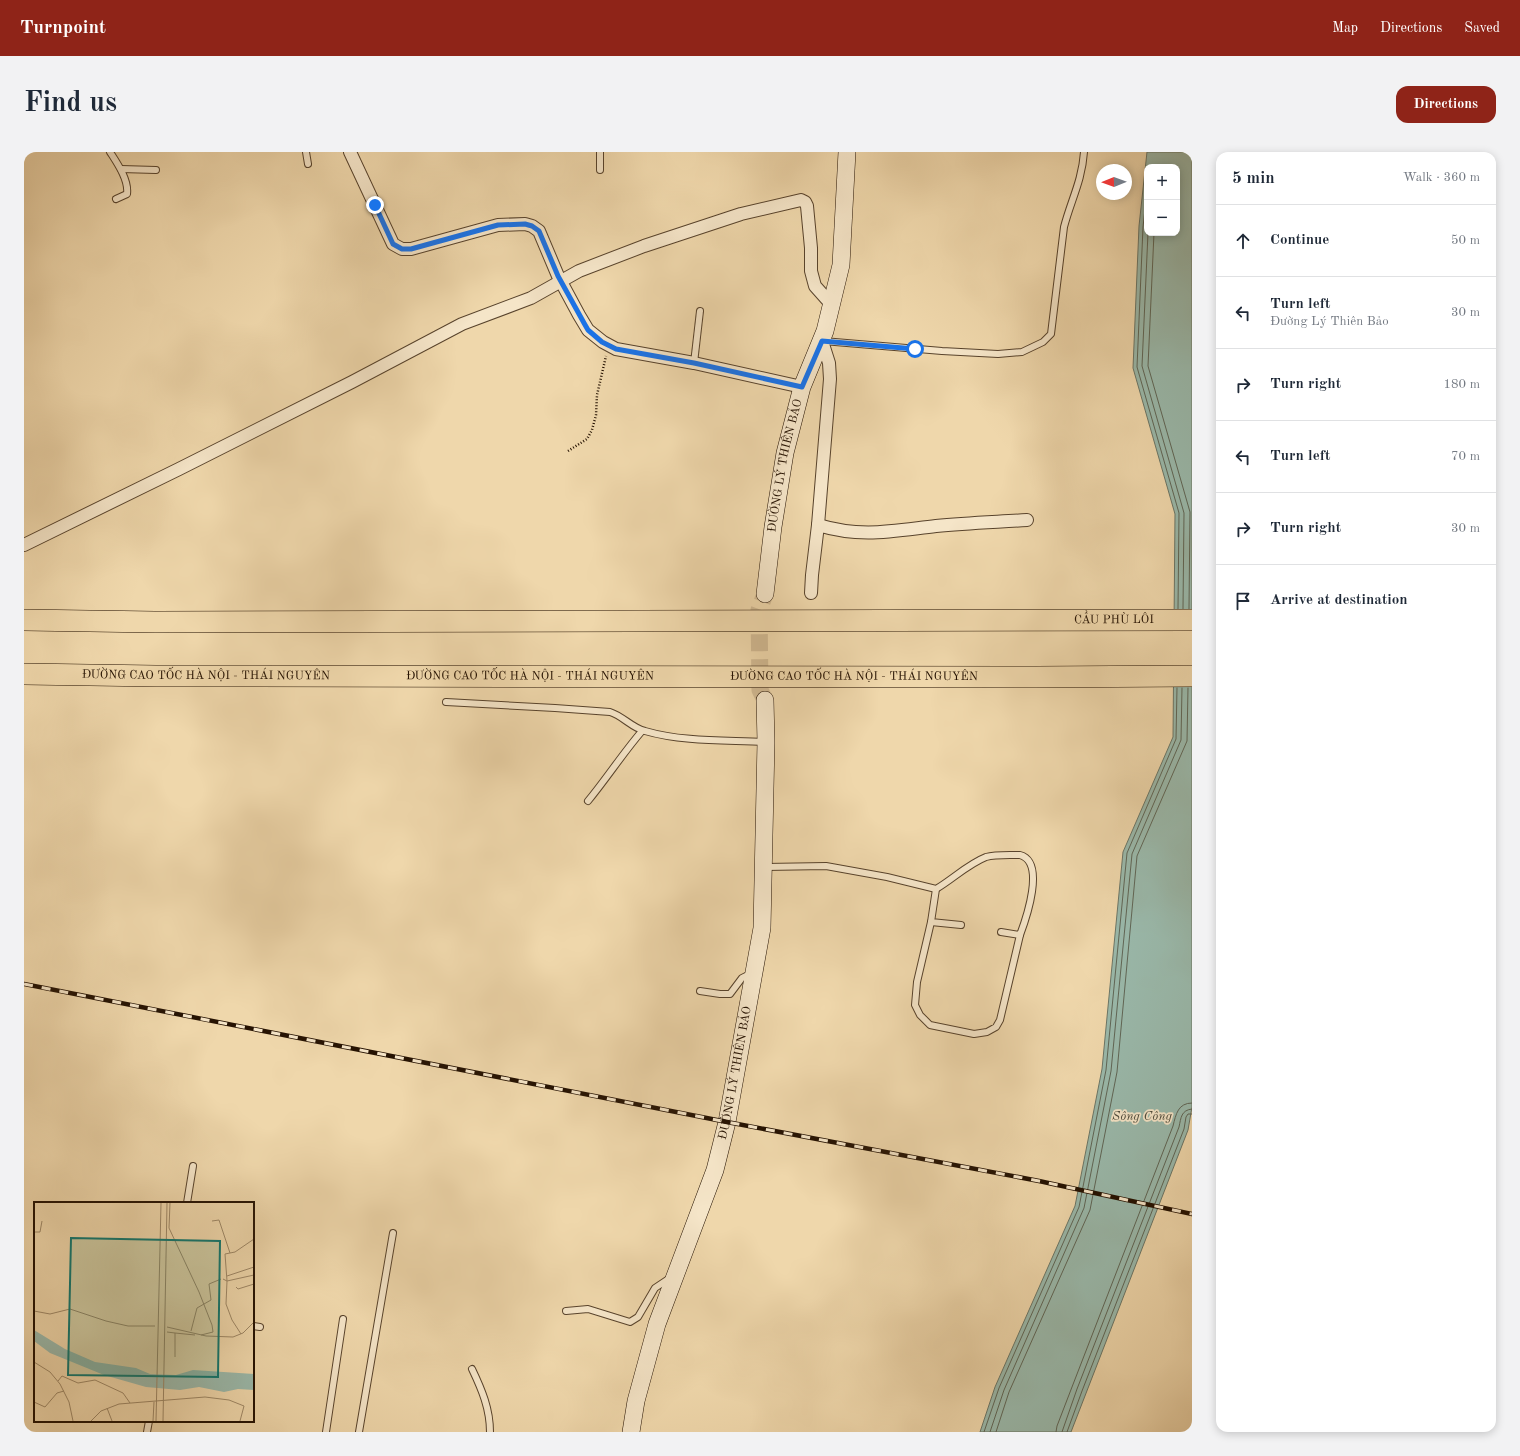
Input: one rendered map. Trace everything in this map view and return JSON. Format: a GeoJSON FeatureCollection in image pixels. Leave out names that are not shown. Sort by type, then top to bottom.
{"type":"FeatureCollection","features":[{"type":"Feature","properties":{"kind":"highway","name":"CẦU PHÙ LÔI"},"geometry":{"type":"LineString","coordinates":[[24,620],[155,622],[1192,620]]}},
{"type":"Feature","properties":{"kind":"highway","name":"ĐƯỜNG CAO TỐC HÀ NỘI - THÁI NGUYÊN"},"geometry":{"type":"LineString","coordinates":[[24,674],[156,676],[1192,676]]}},
{"type":"Feature","properties":{"kind":"main road","name":"ĐƯỜNG LÝ THIÊN BẢO"},"geometry":{"type":"LineString","coordinates":[[765,594],[772,527],[785,453],[802,387],[822,341],[841,265],[847,152]]}},
{"type":"Feature","properties":{"kind":"main road","name":"ĐƯỜNG LÝ THIÊN BẢO"},"geometry":{"type":"LineString","coordinates":[[631,1432],[636,1401],[657,1324],[714,1170],[727,1122],[762,928],[766,742],[765,700]]}},
{"type":"Feature","properties":{"kind":"street"},"geometry":{"type":"LineString","coordinates":[[350,152],[393,244],[398,247],[411,249],[498,225],[525,224],[532,226],[539,231],[558,276],[588,330],[602,342],[616,349],[694,363],[802,387]]}},
{"type":"Feature","properties":{"kind":"street"},"geometry":{"type":"LineString","coordinates":[[24,545],[179,470],[346,386],[462,324],[531,298],[562,282],[579,271],[644,246],[741,214],[801,200],[805,202],[807,206],[811,248],[811,271],[815,286],[831,304]]}},
{"type":"Feature","properties":{"kind":"street"},"geometry":{"type":"LineString","coordinates":[[811,593],[830,379],[829,363],[822,341]]}},
{"type":"Feature","properties":{"kind":"street"},"geometry":{"type":"LineString","coordinates":[[818,525],[836,530],[872,533],[937,526],[1027,520]]}},
{"type":"Feature","properties":{"kind":"lane"},"geometry":{"type":"LineString","coordinates":[[110,152],[121,169],[128,189],[127,194],[116,199]]}},
{"type":"Feature","properties":{"kind":"lane"},"geometry":{"type":"LineString","coordinates":[[306,152],[308,164]]}},
{"type":"Feature","properties":{"kind":"lane"},"geometry":{"type":"LineString","coordinates":[[600,152],[600,170]]}},
{"type":"Feature","properties":{"kind":"lane"},"geometry":{"type":"LineString","coordinates":[[822,341],[998,354],[1022,352],[1043,342],[1051,334],[1064,227],[1068,212],[1078,188],[1083,168],[1084,152]]}},
{"type":"Feature","properties":{"kind":"lane"},"geometry":{"type":"LineString","coordinates":[[121,169],[156,170]]}},
{"type":"Feature","properties":{"kind":"lane"},"geometry":{"type":"LineString","coordinates":[[694,363],[700,311]]}},
{"type":"Feature","properties":{"kind":"lane"},"geometry":{"type":"LineString","coordinates":[[446,702],[610,712],[617,714],[642,731],[681,738],[766,742]]}},
{"type":"Feature","properties":{"kind":"lane"},"geometry":{"type":"LineString","coordinates":[[588,801],[609,775],[621,756],[642,731]]}},
{"type":"Feature","properties":{"kind":"lane"},"geometry":{"type":"LineString","coordinates":[[763,867],[826,866],[887,877],[936,889],[986,857],[1021,855],[1027,861],[1033,872],[1031,896],[1020,935],[1000,1020],[996,1027],[988,1032],[974,1034],[930,1025],[920,1015],[915,1005],[917,982],[931,922],[936,889]]}},
{"type":"Feature","properties":{"kind":"lane"},"geometry":{"type":"LineString","coordinates":[[931,922],[961,925]]}},
{"type":"Feature","properties":{"kind":"lane"},"geometry":{"type":"LineString","coordinates":[[1001,932],[1020,935]]}},
{"type":"Feature","properties":{"kind":"lane"},"geometry":{"type":"LineString","coordinates":[[700,991],[730,994],[742,978],[754,973]]}},
{"type":"Feature","properties":{"kind":"lane"},"geometry":{"type":"LineString","coordinates":[[187,1202],[193,1166]]}},
{"type":"Feature","properties":{"kind":"lane"},"geometry":{"type":"LineString","coordinates":[[359,1432],[393,1233]]}},
{"type":"Feature","properties":{"kind":"lane"},"geometry":{"type":"LineString","coordinates":[[566,1311],[588,1309],[630,1322],[638,1317],[655,1288],[676,1273]]}},
{"type":"Feature","properties":{"kind":"lane"},"geometry":{"type":"LineString","coordinates":[[326,1432],[343,1319]]}},
{"type":"Feature","properties":{"kind":"lane"},"geometry":{"type":"LineString","coordinates":[[472,1369],[484,1394],[490,1421],[490,1432]]}},
{"type":"Feature","properties":{"kind":"lane"},"geometry":{"type":"LineString","coordinates":[[147,1432],[149,1422]]}},
{"type":"Feature","properties":{"kind":"path"},"geometry":{"type":"LineString","coordinates":[[568,451],[587,438],[592,430],[596,415],[597,395],[609,345]]}},
{"type":"Feature","properties":{"kind":"water","name":"Sông Công"},"geometry":{"type":"Polygon","coordinates":[[[1147,152],[1192,152],[1192,1107],[1188,1130],[1071,1432],[980,1432],[995,1387],[1075,1206],[1102,1069],[1123,852],[1173,737],[1175,514],[1133,368],[1139,226],[1144,180],[1144,236],[1180,236],[1180,164],[1146,164],[1147,152]]]}},
{"type":"Feature","properties":{"kind":"pier"},"geometry":{"type":"Polygon","coordinates":[[[1172,620],[1192,620],[1192,676],[1171,676],[1172,620]]]}},
{"type":"Feature","properties":{"kind":"tunnel"},"geometry":{"type":"LineString","coordinates":[[765,594],[759,610],[760,690],[765,700]]}},
{"type":"Feature","properties":{"kind":"railway"},"geometry":{"type":"LineString","coordinates":[[24,984],[727,1122],[1039,1181],[1192,1214]]}},
{"type":"Feature","properties":{"kind":"route"},"geometry":{"type":"LineString","coordinates":[[375,205],[393,244],[402,249],[411,249],[420,245],[498,225],[525,224],[532,226],[539,231],[558,276],[588,330],[602,342],[616,349],[694,363],[802,387],[822,341],[915,349]]}}]}
